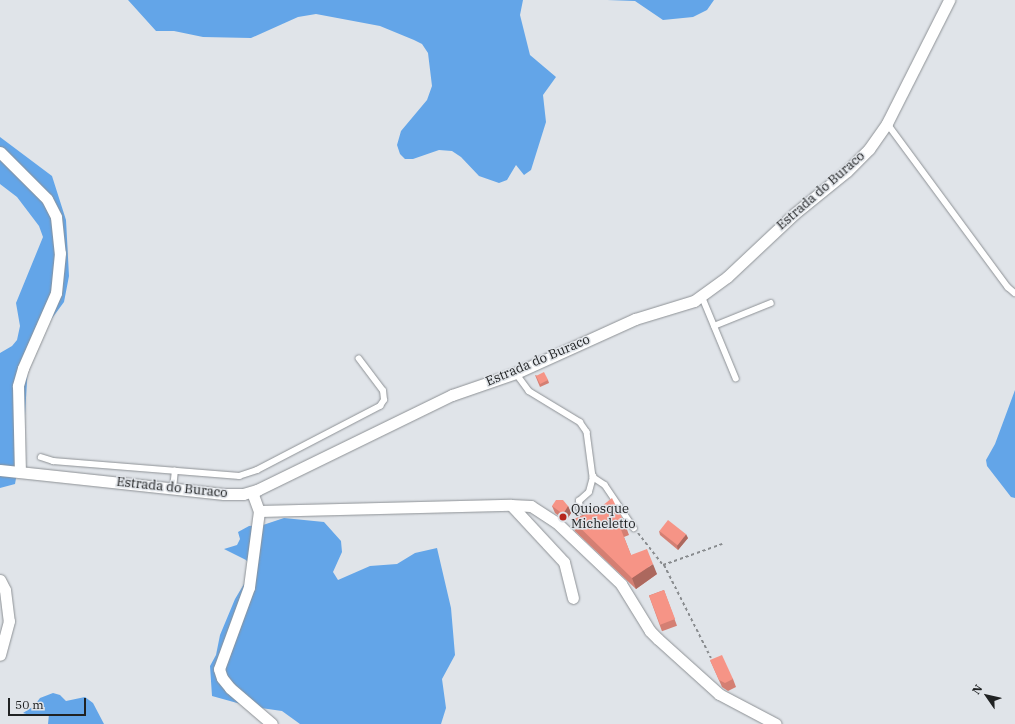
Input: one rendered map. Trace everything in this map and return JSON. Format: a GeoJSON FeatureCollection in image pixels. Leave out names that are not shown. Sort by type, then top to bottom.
{"type":"FeatureCollection","features":[{"type":"Feature","properties":{"kind":"street","name":"Estrada do Buraco"},"geometry":{"type":"LineString","coordinates":[[0,470],[224,494],[252,492],[396,420],[452,395],[516,373],[635,319],[702,296],[857,162],[887,122],[949,0]]}},
{"type":"Feature","properties":{"kind":"street"},"geometry":{"type":"LineString","coordinates":[[0,152],[47,199],[56,217],[60,253],[56,293],[23,368],[18,386],[20,472]]}},
{"type":"Feature","properties":{"kind":"street"},"geometry":{"type":"LineString","coordinates":[[252,492],[259,511],[249,587],[219,669],[222,678],[230,688],[272,724]]}},
{"type":"Feature","properties":{"kind":"street"},"geometry":{"type":"LineString","coordinates":[[511,506],[561,558],[568,573],[573,598]]}},
{"type":"Feature","properties":{"kind":"street"},"geometry":{"type":"LineString","coordinates":[[259,511],[531,506],[556,522],[621,584],[650,631],[719,694],[776,724]]}},
{"type":"Feature","properties":{"kind":"street"},"geometry":{"type":"LineString","coordinates":[[0,580],[5,590],[9,621],[0,655]]}},
{"type":"Feature","properties":{"kind":"lane"},"geometry":{"type":"LineString","coordinates":[[887,122],[1008,287],[1015,293]]}},
{"type":"Feature","properties":{"kind":"lane"},"geometry":{"type":"LineString","coordinates":[[702,296],[736,378]]}},
{"type":"Feature","properties":{"kind":"lane"},"geometry":{"type":"LineString","coordinates":[[714,326],[771,303]]}},
{"type":"Feature","properties":{"kind":"lane"},"geometry":{"type":"LineString","coordinates":[[41,457],[53,461],[239,476],[257,470],[380,406],[384,400],[383,391],[359,359]]}},
{"type":"Feature","properties":{"kind":"lane"},"geometry":{"type":"LineString","coordinates":[[516,373],[529,391],[580,422],[587,432],[593,477],[589,492],[579,502],[580,509],[586,516],[594,518],[599,515]]}},
{"type":"Feature","properties":{"kind":"lane"},"geometry":{"type":"LineString","coordinates":[[173,489],[175,471]]}},
{"type":"Feature","properties":{"kind":"lane"},"geometry":{"type":"LineString","coordinates":[[593,477],[605,485],[634,528]]}},
{"type":"Feature","properties":{"kind":"lane"},"geometry":{"type":"LineString","coordinates":[[611,502],[613,495]]}},
{"type":"Feature","properties":{"kind":"path"},"geometry":{"type":"LineString","coordinates":[[634,528],[664,565],[711,658]]}},
{"type":"Feature","properties":{"kind":"path"},"geometry":{"type":"LineString","coordinates":[[664,565],[722,544]]}},
{"type":"Feature","properties":{"kind":"shaded area"},"geometry":{"type":"Polygon","coordinates":[[[128,0],[523,0],[520,15],[530,55],[556,77],[543,95],[546,122],[531,170],[524,175],[516,165],[507,180],[499,183],[479,176],[461,157],[452,151],[439,150],[413,159],[405,159],[400,154],[397,145],[401,131],[427,100],[432,86],[428,53],[422,44],[414,40],[380,26],[316,14],[298,17],[251,38],[203,37],[174,31],[156,31],[128,0]]]}},
{"type":"Feature","properties":{"kind":"shaded area"},"geometry":{"type":"Polygon","coordinates":[[[607,0],[714,0],[707,10],[693,17],[663,20],[635,1],[607,0]]]}},
{"type":"Feature","properties":{"kind":"shaded area"},"geometry":{"type":"Polygon","coordinates":[[[0,137],[52,176],[66,220],[69,276],[64,302],[47,325],[28,363],[24,433],[15,484],[0,488],[0,353],[12,346],[17,340],[20,326],[16,303],[43,237],[39,226],[17,197],[0,184],[0,137]]]}},
{"type":"Feature","properties":{"kind":"shaded area"},"geometry":{"type":"Polygon","coordinates":[[[1015,390],[1015,498],[1011,497],[987,466],[986,460],[995,444],[1015,390]]]}},
{"type":"Feature","properties":{"kind":"shaded area"},"geometry":{"type":"Polygon","coordinates":[[[284,518],[324,522],[341,541],[342,552],[333,572],[338,580],[370,566],[397,564],[415,553],[437,548],[451,608],[455,655],[442,679],[446,708],[441,724],[300,724],[282,711],[248,706],[212,696],[210,666],[216,655],[220,635],[235,599],[244,584],[257,574],[246,560],[224,549],[237,545],[240,539],[238,532],[249,526],[263,525],[284,518]]]}},
{"type":"Feature","properties":{"kind":"shaded area"},"geometry":{"type":"Polygon","coordinates":[[[53,693],[60,695],[66,701],[85,697],[93,703],[104,724],[48,724],[49,714],[33,716],[23,713],[34,706],[40,698],[53,693]]]}},
{"type":"Feature","properties":{"kind":"building"},"geometry":{"type":"Polygon","coordinates":[[[544,372],[548,380],[540,384],[536,376],[544,372]]]}},
{"type":"Feature","properties":{"kind":"building"},"geometry":{"type":"Polygon","coordinates":[[[612,498],[625,524],[620,527],[631,555],[647,549],[653,564],[632,578],[572,520],[585,515],[586,511],[592,512],[612,498]]]}},
{"type":"Feature","properties":{"kind":"building"},"geometry":{"type":"Polygon","coordinates":[[[556,500],[563,500],[568,506],[563,514],[552,506],[556,500]]]}},
{"type":"Feature","properties":{"kind":"building"},"geometry":{"type":"Polygon","coordinates":[[[668,520],[686,534],[678,545],[659,531],[668,520]]]}},
{"type":"Feature","properties":{"kind":"building"},"geometry":{"type":"Polygon","coordinates":[[[664,590],[675,619],[660,625],[649,596],[664,590]]]}},
{"type":"Feature","properties":{"kind":"building"},"geometry":{"type":"Polygon","coordinates":[[[722,655],[733,679],[725,683],[719,680],[710,660],[722,655]]]}},
{"type":"Feature","properties":{"kind":"place","name":"Quiosque Micheletto"},"geometry":{"type":"Point","coordinates":[563,517]}}]}
